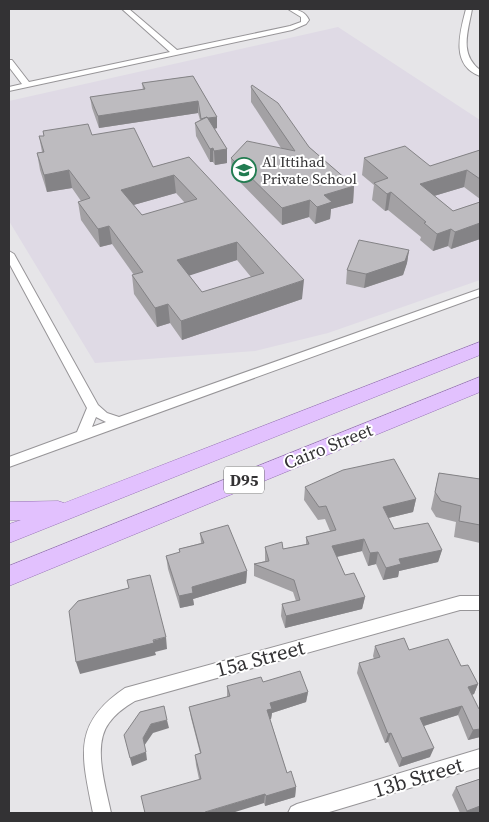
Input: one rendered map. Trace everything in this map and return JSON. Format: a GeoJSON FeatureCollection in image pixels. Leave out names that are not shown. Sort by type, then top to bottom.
{"type":"FeatureCollection","features":[{"type":"Feature","properties":{"kind":"main road","name":"Cairo Street"},"geometry":{"type":"LineString","coordinates":[[9,534],[480,348]]}},
{"type":"Feature","properties":{"kind":"main road"},"geometry":{"type":"LineString","coordinates":[[480,360],[459,369],[457,374],[460,379],[467,383],[480,384]]}},
{"type":"Feature","properties":{"kind":"main road","name":"Cairo Street"},"geometry":{"type":"LineString","coordinates":[[9,576],[480,384]]}},
{"type":"Feature","properties":{"kind":"main road"},"geometry":{"type":"LineString","coordinates":[[9,511],[70,510]]}},
{"type":"Feature","properties":{"kind":"street"},"geometry":{"type":"LineString","coordinates":[[125,9],[176,53]]}},
{"type":"Feature","properties":{"kind":"street"},"geometry":{"type":"LineString","coordinates":[[9,89],[299,26],[304,23],[306,20],[304,16],[291,9]]}},
{"type":"Feature","properties":{"kind":"street"},"geometry":{"type":"LineString","coordinates":[[469,9],[462,53],[468,66],[480,74]]}},
{"type":"Feature","properties":{"kind":"street"},"geometry":{"type":"LineString","coordinates":[[9,62],[27,85]]}},
{"type":"Feature","properties":{"kind":"street"},"geometry":{"type":"LineString","coordinates":[[9,254],[93,408],[103,416],[119,422]]}},
{"type":"Feature","properties":{"kind":"street"},"geometry":{"type":"LineString","coordinates":[[9,462],[480,292]]}},
{"type":"Feature","properties":{"kind":"street"},"geometry":{"type":"LineString","coordinates":[[84,434],[93,408]]}},
{"type":"Feature","properties":{"kind":"street","name":"15a Street"},"geometry":{"type":"LineString","coordinates":[[102,813],[90,750],[94,732],[102,715],[115,702],[131,694],[460,603],[480,603]]}},
{"type":"Feature","properties":{"kind":"street","name":"13b Street"},"geometry":{"type":"LineString","coordinates":[[298,813],[480,758]]}},
{"type":"Feature","properties":{"kind":"shaded area","name":"Al Ittihad Private School"},"geometry":{"type":"Polygon","coordinates":[[[338,27],[480,120],[480,280],[328,333],[255,351],[95,363],[9,221],[9,101],[338,27]]]}},
{"type":"Feature","properties":{"kind":"building"},"geometry":{"type":"Polygon","coordinates":[[[193,76],[217,117],[201,119],[198,101],[98,116],[90,97],[145,89],[142,83],[193,76]]]}},
{"type":"Feature","properties":{"kind":"building"},"geometry":{"type":"Polygon","coordinates":[[[252,85],[278,103],[309,147],[354,186],[324,195],[332,202],[317,207],[310,200],[282,208],[231,158],[247,141],[295,151],[251,87],[252,85]]]}},
{"type":"Feature","properties":{"kind":"building"},"geometry":{"type":"Polygon","coordinates":[[[207,117],[227,149],[214,151],[213,148],[210,149],[195,123],[207,117]]]}},
{"type":"Feature","properties":{"kind":"building"},"geometry":{"type":"Polygon","coordinates":[[[88,124],[92,135],[134,128],[153,167],[189,157],[304,280],[181,321],[168,304],[155,308],[132,275],[143,272],[109,226],[98,229],[78,202],[90,198],[69,170],[44,175],[37,153],[44,152],[39,136],[44,136],[43,131],[88,124]],[[174,175],[121,190],[142,215],[197,199],[174,175]],[[237,242],[177,260],[202,292],[264,273],[237,242]]]}},
{"type":"Feature","properties":{"kind":"building"},"geometry":{"type":"Polygon","coordinates":[[[405,146],[430,166],[480,150],[480,179],[467,170],[420,184],[453,211],[480,202],[480,223],[455,232],[451,229],[437,234],[391,192],[387,194],[374,183],[388,178],[364,158],[405,146]]]}},
{"type":"Feature","properties":{"kind":"building"},"geometry":{"type":"Polygon","coordinates":[[[359,240],[409,250],[405,261],[366,274],[347,270],[359,240]]]}},
{"type":"Feature","properties":{"kind":"building"},"geometry":{"type":"Polygon","coordinates":[[[394,459],[416,499],[383,507],[394,529],[428,523],[442,550],[399,559],[401,564],[386,568],[378,552],[370,553],[364,539],[332,546],[345,575],[354,573],[365,597],[286,616],[282,604],[300,600],[294,580],[254,564],[269,561],[265,547],[282,542],[283,549],[309,544],[306,537],[336,530],[326,506],[319,507],[305,487],[343,470],[394,459]]]}},
{"type":"Feature","properties":{"kind":"building"},"geometry":{"type":"Polygon","coordinates":[[[439,473],[480,479],[480,525],[459,521],[461,506],[441,501],[435,492],[439,473]]]}},
{"type":"Feature","properties":{"kind":"building"},"geometry":{"type":"Polygon","coordinates":[[[228,525],[247,571],[192,587],[193,593],[179,596],[166,556],[180,552],[179,549],[204,543],[200,533],[228,525]]]}},
{"type":"Feature","properties":{"kind":"building"},"geometry":{"type":"Polygon","coordinates":[[[150,575],[166,637],[153,640],[154,643],[76,662],[69,611],[78,601],[129,588],[127,580],[150,575]]]}},
{"type":"Feature","properties":{"kind":"building"},"geometry":{"type":"Polygon","coordinates":[[[404,638],[409,650],[448,639],[461,666],[468,665],[478,684],[468,687],[480,709],[480,729],[473,730],[462,706],[420,718],[434,748],[402,758],[391,733],[388,734],[359,663],[380,657],[375,646],[404,638]]]}},
{"type":"Feature","properties":{"kind":"building"},"geometry":{"type":"Polygon","coordinates":[[[300,671],[308,692],[270,703],[272,709],[267,710],[287,773],[291,771],[296,787],[266,796],[265,794],[205,813],[145,813],[141,796],[201,779],[195,755],[201,753],[189,707],[230,696],[227,686],[261,677],[263,682],[300,671]]]}},
{"type":"Feature","properties":{"kind":"building"},"geometry":{"type":"Polygon","coordinates":[[[164,706],[167,720],[151,724],[143,738],[146,752],[130,758],[124,735],[140,712],[164,706]]]}},
{"type":"Feature","properties":{"kind":"building"},"geometry":{"type":"Polygon","coordinates":[[[480,779],[480,806],[467,811],[456,787],[480,779]]]}},
{"type":"Feature","properties":{"kind":"place","name":"Al Ittihad Private School"},"geometry":{"type":"Point","coordinates":[244,170]}}]}
